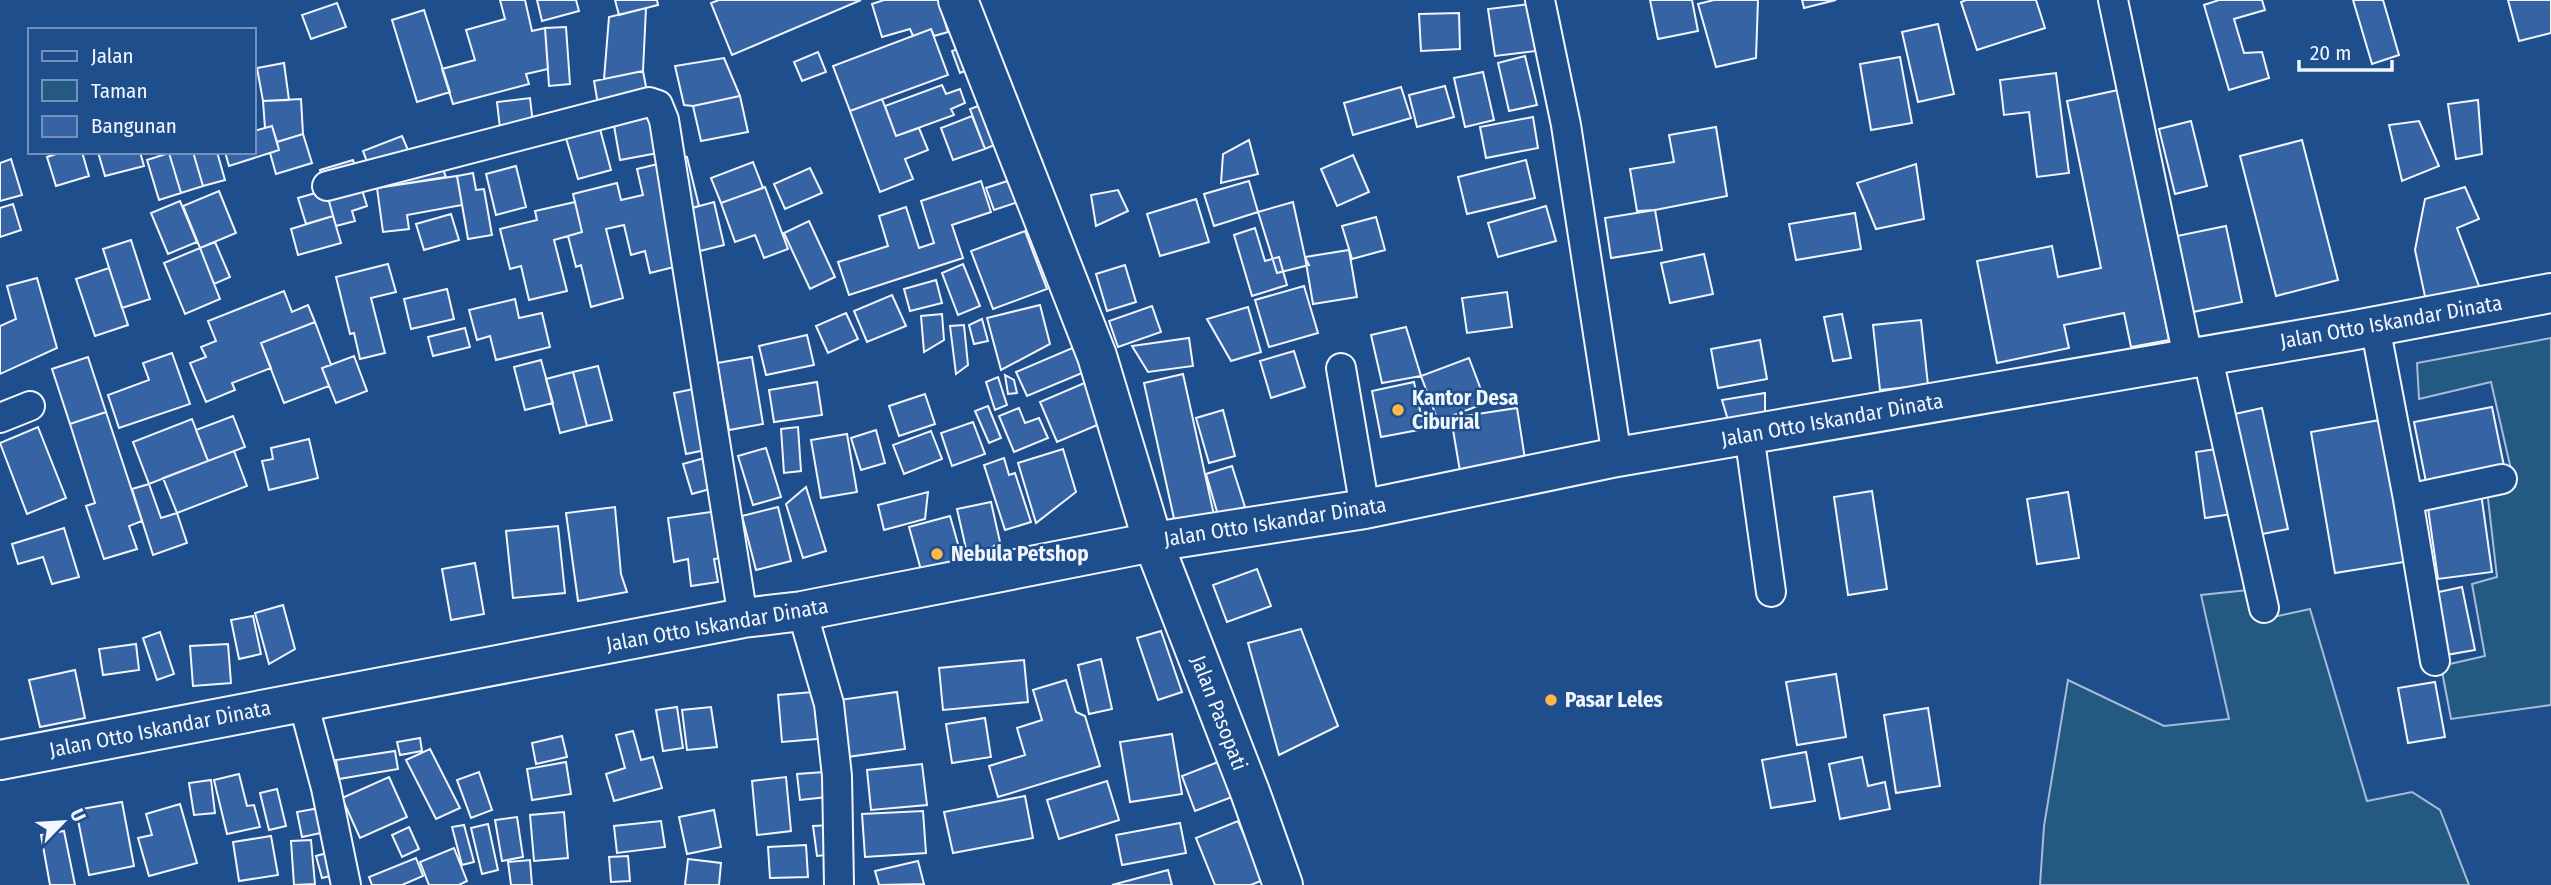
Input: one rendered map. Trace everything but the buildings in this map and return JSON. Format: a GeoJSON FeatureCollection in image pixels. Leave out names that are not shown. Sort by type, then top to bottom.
{"type":"FeatureCollection","features":[{"type":"Feature","properties":{"kind":"main road","name":"Jalan Pasopati"},"geometry":{"type":"LineString","coordinates":[[958,0],[1097,356],[1153,542],[1251,792],[1283,885]]}},
{"type":"Feature","properties":{"kind":"main road","name":"Jalan Otto Iskandar Dinata"},"geometry":{"type":"LineString","coordinates":[[2,752],[303,702],[743,618],[802,611],[1153,542],[1365,509],[1617,457],[2551,293]]}},
{"type":"Feature","properties":{"kind":"street"},"geometry":{"type":"LineString","coordinates":[[1540,0],[1566,125],[1617,457]]}},
{"type":"Feature","properties":{"kind":"street"},"geometry":{"type":"LineString","coordinates":[[2113,0],[2197,356],[2264,608]]}},
{"type":"Feature","properties":{"kind":"street"},"geometry":{"type":"LineString","coordinates":[[327,186],[649,102],[658,105],[666,134],[743,618]]}},
{"type":"Feature","properties":{"kind":"street"},"geometry":{"type":"LineString","coordinates":[[2375,326],[2409,499],[2435,661]]}},
{"type":"Feature","properties":{"kind":"street"},"geometry":{"type":"LineString","coordinates":[[1341,368],[1365,509]]}},
{"type":"Feature","properties":{"kind":"street"},"geometry":{"type":"LineString","coordinates":[[0,418],[30,406]]}},
{"type":"Feature","properties":{"kind":"street"},"geometry":{"type":"LineString","coordinates":[[1749,434],[1771,592]]}},
{"type":"Feature","properties":{"kind":"street"},"geometry":{"type":"LineString","coordinates":[[2409,499],[2502,479]]}},
{"type":"Feature","properties":{"kind":"street"},"geometry":{"type":"LineString","coordinates":[[802,611],[829,704],[838,776],[839,885]]}},
{"type":"Feature","properties":{"kind":"street"},"geometry":{"type":"LineString","coordinates":[[303,702],[326,788],[346,885]]}},
{"type":"Feature","properties":{"kind":"green space"},"geometry":{"type":"Polygon","coordinates":[[[2551,338],[2551,705],[2451,719],[2441,666],[2485,656],[2472,584],[2497,577],[2487,490],[2515,487],[2491,382],[2419,399],[2417,363],[2551,338]]]}},
{"type":"Feature","properties":{"kind":"green space"},"geometry":{"type":"Polygon","coordinates":[[[2267,588],[2269,618],[2310,609],[2367,801],[2412,792],[2440,810],[2469,885],[2040,885],[2044,826],[2068,680],[2164,726],[2229,719],[2201,595],[2267,588]]]}},
{"type":"Feature","properties":{"kind":"place","name":"Kantor Desa Ciburial"},"geometry":{"type":"Point","coordinates":[1398,410]}},
{"type":"Feature","properties":{"kind":"place","name":"Nebula Petshop"},"geometry":{"type":"Point","coordinates":[937,554]}},
{"type":"Feature","properties":{"kind":"place","name":"Pasar Leles"},"geometry":{"type":"Point","coordinates":[1551,700]}}]}
